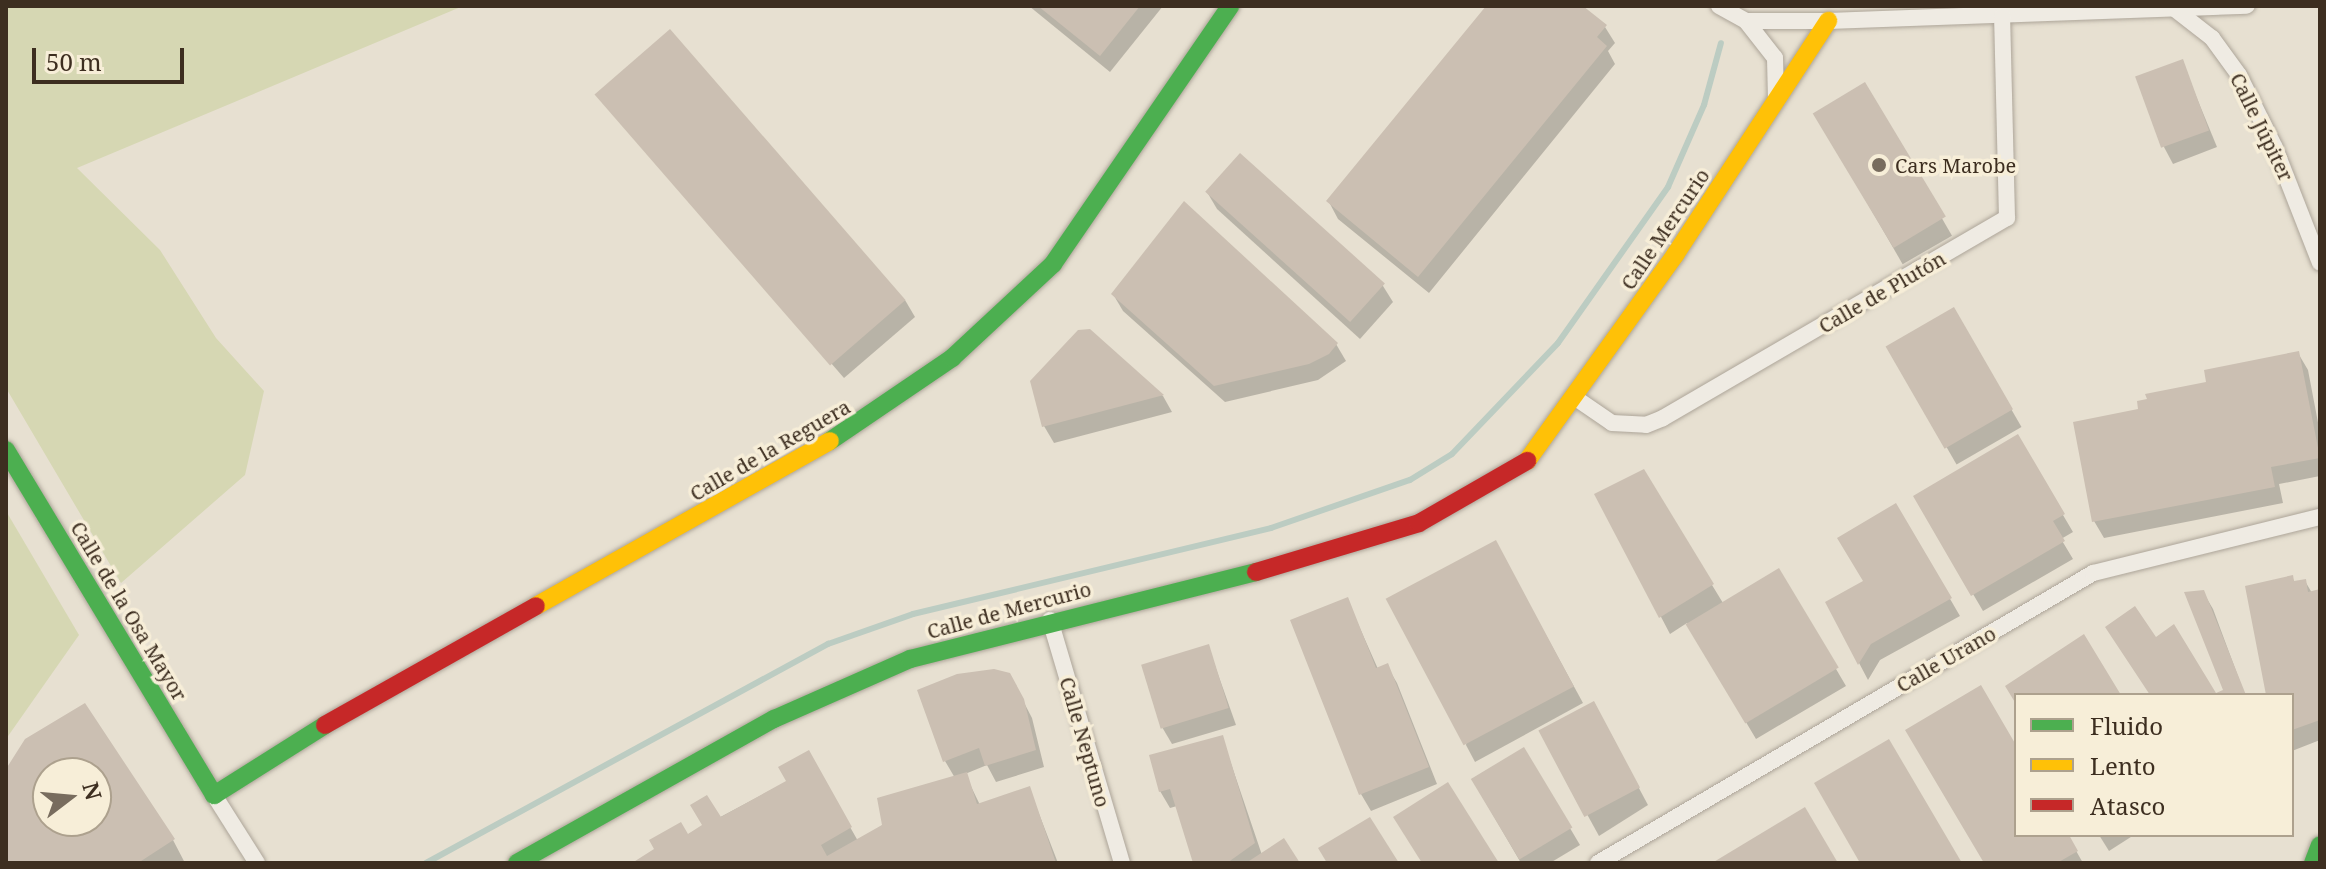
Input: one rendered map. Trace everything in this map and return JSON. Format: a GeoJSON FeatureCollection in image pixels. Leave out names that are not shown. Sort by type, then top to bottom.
{"type":"FeatureCollection","features":[{"type":"Feature","properties":{"kind":"street","name":"Calle de la Reguera"},"geometry":{"type":"LineString","coordinates":[[214,795],[330,722],[866,421],[952,358],[1053,264],[1230,6]]}},
{"type":"Feature","properties":{"kind":"street"},"geometry":{"type":"LineString","coordinates":[[1719,6],[1746,21],[1775,58],[1776,100]]}},
{"type":"Feature","properties":{"kind":"street"},"geometry":{"type":"LineString","coordinates":[[1746,21],[2002,16],[2247,6]]}},
{"type":"Feature","properties":{"kind":"street","name":"Calle Júpiter"},"geometry":{"type":"LineString","coordinates":[[2176,10],[2212,38],[2239,75],[2275,148],[2320,263]]}},
{"type":"Feature","properties":{"kind":"street","name":"Calle de Plutón"},"geometry":{"type":"LineString","coordinates":[[1577,399],[1612,423],[1646,425],[1663,418],[2007,218],[2002,16]]}},
{"type":"Feature","properties":{"kind":"street","name":"Calle Mercurio"},"geometry":{"type":"LineString","coordinates":[[1534,457],[1577,399],[1828,21]]}},
{"type":"Feature","properties":{"kind":"street","name":"Calle de la Osa Mayor"},"geometry":{"type":"LineString","coordinates":[[6,450],[214,795]]}},
{"type":"Feature","properties":{"kind":"street","name":"Calle de Mercurio"},"geometry":{"type":"LineString","coordinates":[[517,863],[842,686],[910,659],[1050,620],[1332,553],[1419,523],[1534,457]]}},
{"type":"Feature","properties":{"kind":"street","name":"Calle Urano"},"geometry":{"type":"LineString","coordinates":[[1598,863],[2093,573],[2320,517]]}},
{"type":"Feature","properties":{"kind":"street","name":"Calle Neptuno"},"geometry":{"type":"LineString","coordinates":[[1050,620],[1122,863]]}},
{"type":"Feature","properties":{"kind":"street"},"geometry":{"type":"LineString","coordinates":[[214,795],[257,863]]}},
{"type":"Feature","properties":{"kind":"street"},"geometry":{"type":"LineString","coordinates":[[2313,863],[2320,845]]}},
{"type":"Feature","properties":{"kind":"green space"},"geometry":{"type":"Polygon","coordinates":[[[6,6],[463,6],[77,168],[160,250],[216,338],[264,391],[245,475],[121,583],[6,388],[6,6]]]}},
{"type":"Feature","properties":{"kind":"green space"},"geometry":{"type":"Polygon","coordinates":[[[6,511],[79,635],[6,739],[6,511]]]}},
{"type":"Feature","properties":{"kind":"building"},"geometry":{"type":"Polygon","coordinates":[[[1038,6],[1140,6],[1100,56],[1038,6]]]}},
{"type":"Feature","properties":{"kind":"building"},"geometry":{"type":"Polygon","coordinates":[[[1486,6],[1583,6],[1607,25],[1597,37],[1607,46],[1418,277],[1326,201],[1486,6]]]}},
{"type":"Feature","properties":{"kind":"building"},"geometry":{"type":"Polygon","coordinates":[[[670,29],[906,300],[830,366],[595,95],[670,29]]]}},
{"type":"Feature","properties":{"kind":"building"},"geometry":{"type":"Polygon","coordinates":[[[2183,59],[2209,130],[2161,148],[2135,76],[2183,59]]]}},
{"type":"Feature","properties":{"kind":"building","name":"Cars Marobe"},"geometry":{"type":"Polygon","coordinates":[[[1865,82],[1946,217],[1894,248],[1813,113],[1865,82]]]}},
{"type":"Feature","properties":{"kind":"building"},"geometry":{"type":"Polygon","coordinates":[[[1240,153],[1385,283],[1350,322],[1205,192],[1240,153]]]}},
{"type":"Feature","properties":{"kind":"building"},"geometry":{"type":"Polygon","coordinates":[[[1184,201],[1338,343],[1329,354],[1309,364],[1214,386],[1111,294],[1184,201]]]}},
{"type":"Feature","properties":{"kind":"building"},"geometry":{"type":"Polygon","coordinates":[[[1954,307],[2013,409],[1945,449],[1886,346],[1954,307]]]}},
{"type":"Feature","properties":{"kind":"building"},"geometry":{"type":"Polygon","coordinates":[[[1090,329],[1164,395],[1042,427],[1030,381],[1078,330],[1090,329]]]}},
{"type":"Feature","properties":{"kind":"building"},"geometry":{"type":"Polygon","coordinates":[[[2299,351],[2320,458],[2271,467],[2275,487],[2092,522],[2073,422],[2138,409],[2137,401],[2147,399],[2145,394],[2206,382],[2204,370],[2299,351]]]}},
{"type":"Feature","properties":{"kind":"building"},"geometry":{"type":"Polygon","coordinates":[[[2018,434],[2065,514],[2053,521],[2065,541],[1971,596],[1913,496],[2018,434]]]}},
{"type":"Feature","properties":{"kind":"building"},"geometry":{"type":"Polygon","coordinates":[[[1644,469],[1714,584],[1659,618],[1594,494],[1644,469]]]}},
{"type":"Feature","properties":{"kind":"building"},"geometry":{"type":"Polygon","coordinates":[[[1896,503],[1952,598],[1871,644],[1858,665],[1825,602],[1863,581],[1837,538],[1896,503]]]}},
{"type":"Feature","properties":{"kind":"building"},"geometry":{"type":"Polygon","coordinates":[[[1496,540],[1574,687],[1464,745],[1386,599],[1496,540]]]}},
{"type":"Feature","properties":{"kind":"building"},"geometry":{"type":"Polygon","coordinates":[[[1779,568],[1839,667],[1745,724],[1686,624],[1779,568]]]}},
{"type":"Feature","properties":{"kind":"building"},"geometry":{"type":"Polygon","coordinates":[[[2293,575],[2294,581],[2306,579],[2308,592],[2320,589],[2320,720],[2294,729],[2294,693],[2266,693],[2245,586],[2293,575]]]}},
{"type":"Feature","properties":{"kind":"building"},"geometry":{"type":"Polygon","coordinates":[[[2204,590],[2245,693],[2216,693],[2223,690],[2184,592],[2204,590]]]}},
{"type":"Feature","properties":{"kind":"building"},"geometry":{"type":"Polygon","coordinates":[[[1348,597],[1376,668],[1388,663],[1429,767],[1359,795],[1290,620],[1348,597]]]}},
{"type":"Feature","properties":{"kind":"building"},"geometry":{"type":"Polygon","coordinates":[[[2135,606],[2156,637],[2174,624],[2216,693],[2149,693],[2105,627],[2135,606]]]}},
{"type":"Feature","properties":{"kind":"building"},"geometry":{"type":"Polygon","coordinates":[[[2084,634],[2120,693],[2014,693],[2014,701],[2005,686],[2084,634]]]}},
{"type":"Feature","properties":{"kind":"building"},"geometry":{"type":"Polygon","coordinates":[[[1209,644],[1229,708],[1161,729],[1141,665],[1209,644]]]}},
{"type":"Feature","properties":{"kind":"building"},"geometry":{"type":"Polygon","coordinates":[[[994,669],[1010,673],[1024,699],[1036,750],[985,766],[979,748],[943,762],[917,690],[957,674],[994,669]]]}},
{"type":"Feature","properties":{"kind":"building"},"geometry":{"type":"Polygon","coordinates":[[[1981,685],[2014,742],[2014,837],[2070,837],[2078,851],[2057,863],[1984,863],[1905,730],[1981,685]]]}},
{"type":"Feature","properties":{"kind":"building"},"geometry":{"type":"Polygon","coordinates":[[[1594,701],[1640,788],[1584,817],[1538,731],[1594,701]]]}},
{"type":"Feature","properties":{"kind":"building"},"geometry":{"type":"Polygon","coordinates":[[[85,703],[175,839],[138,863],[6,863],[6,769],[25,739],[85,703]]]}},
{"type":"Feature","properties":{"kind":"building"},"geometry":{"type":"Polygon","coordinates":[[[1223,735],[1255,843],[1227,863],[1193,863],[1170,789],[1159,792],[1149,755],[1223,735]]]}},
{"type":"Feature","properties":{"kind":"building"},"geometry":{"type":"Polygon","coordinates":[[[1889,739],[1962,863],[1860,863],[1814,783],[1889,739]]]}},
{"type":"Feature","properties":{"kind":"building"},"geometry":{"type":"Polygon","coordinates":[[[1524,747],[1572,828],[1519,860],[1471,779],[1524,747]]]}},
{"type":"Feature","properties":{"kind":"building"},"geometry":{"type":"Polygon","coordinates":[[[809,750],[852,827],[821,845],[827,856],[882,825],[877,798],[967,772],[977,804],[1030,786],[1056,863],[632,863],[654,849],[649,840],[681,822],[688,834],[702,825],[690,805],[707,795],[721,817],[786,781],[778,767],[809,750]]]}},
{"type":"Feature","properties":{"kind":"building"},"geometry":{"type":"Polygon","coordinates":[[[1448,782],[1499,863],[1422,863],[1393,817],[1448,782]]]}},
{"type":"Feature","properties":{"kind":"building"},"geometry":{"type":"Polygon","coordinates":[[[1805,807],[1838,863],[1712,863],[1805,807]]]}},
{"type":"Feature","properties":{"kind":"building"},"geometry":{"type":"Polygon","coordinates":[[[1370,817],[1399,863],[1327,863],[1318,848],[1370,817]]]}},
{"type":"Feature","properties":{"kind":"building"},"geometry":{"type":"Polygon","coordinates":[[[1284,838],[1300,863],[1246,863],[1284,838]]]}},
{"type":"Feature","properties":{"kind":"waterway"},"geometry":{"type":"LineString","coordinates":[[426,863],[828,644],[913,614],[1271,528],[1410,480],[1452,454],[1558,343],[1668,187],[1704,105],[1721,43]]}},
{"type":"Feature","properties":{"kind":"traffic: fast"},"geometry":{"type":"LineString","coordinates":[[830,441],[952,358],[1053,264],[1230,6]]}},
{"type":"Feature","properties":{"kind":"traffic: fast"},"geometry":{"type":"LineString","coordinates":[[6,450],[214,795],[325,725]]}},
{"type":"Feature","properties":{"kind":"traffic: fast"},"geometry":{"type":"LineString","coordinates":[[517,863],[774,719],[910,659],[1256,572]]}},
{"type":"Feature","properties":{"kind":"traffic: fast"},"geometry":{"type":"LineString","coordinates":[[2313,863],[2320,845]]}},
{"type":"Feature","properties":{"kind":"traffic: slow"},"geometry":{"type":"LineString","coordinates":[[1527,461],[1675,255],[1828,21]]}},
{"type":"Feature","properties":{"kind":"traffic: slow"},"geometry":{"type":"LineString","coordinates":[[536,606],[830,441]]}},
{"type":"Feature","properties":{"kind":"traffic: jam"},"geometry":{"type":"LineString","coordinates":[[1256,572],[1419,523],[1527,461]]}},
{"type":"Feature","properties":{"kind":"traffic: jam"},"geometry":{"type":"LineString","coordinates":[[325,725],[536,606]]}},
{"type":"Feature","properties":{"kind":"place","name":"Cars Marobe"},"geometry":{"type":"Point","coordinates":[1879,165]}}]}
